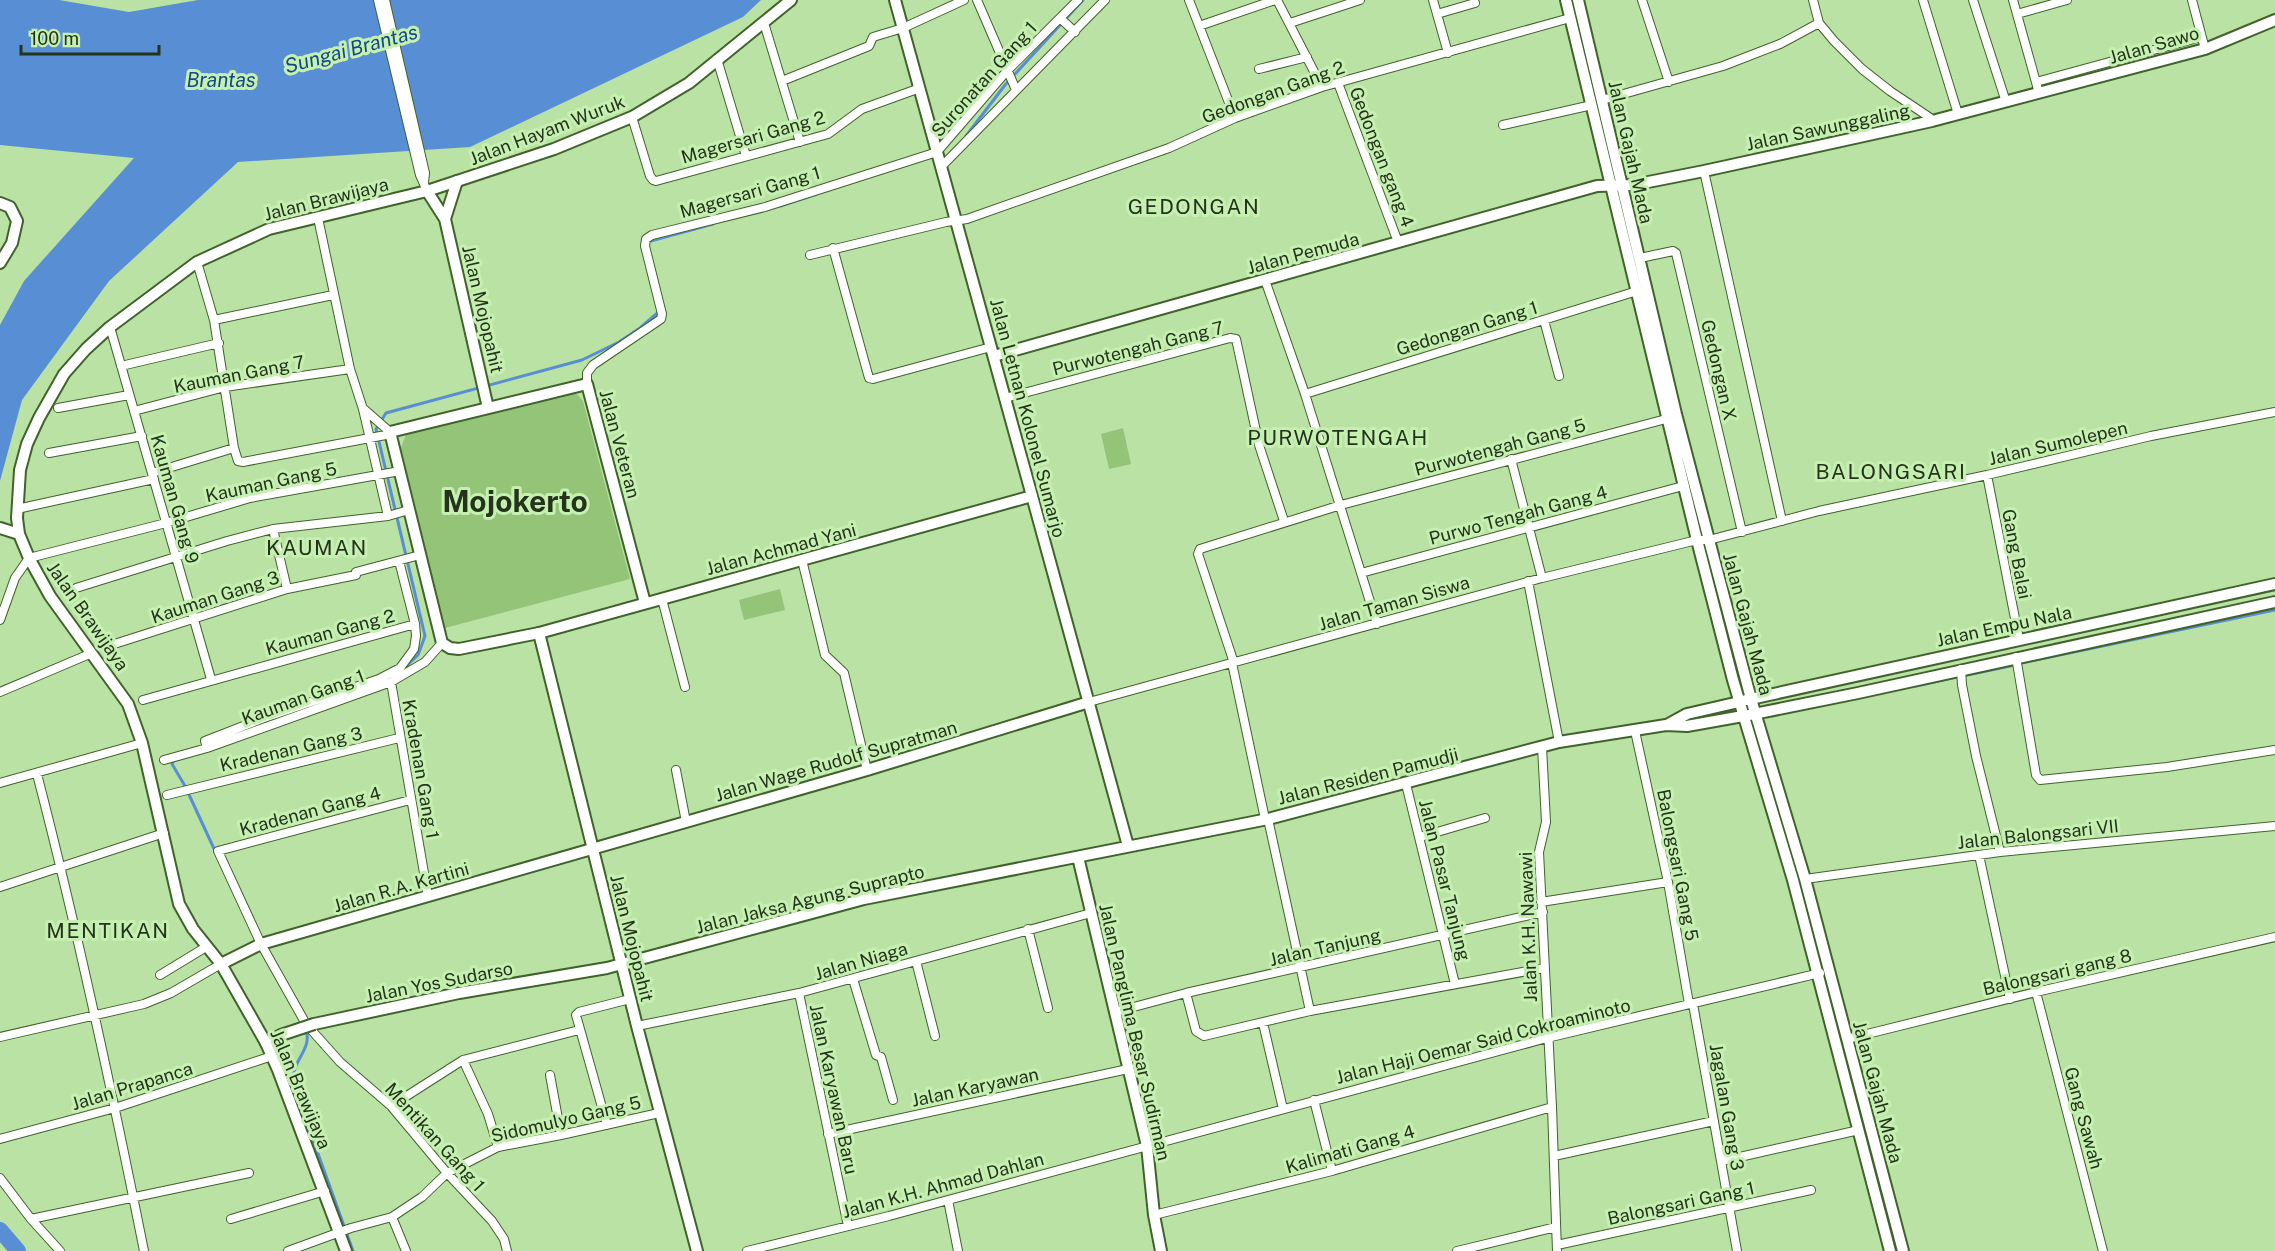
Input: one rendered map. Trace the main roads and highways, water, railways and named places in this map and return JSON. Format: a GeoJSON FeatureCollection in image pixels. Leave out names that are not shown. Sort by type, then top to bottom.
{"type":"FeatureCollection","features":[{"type":"Feature","properties":{"kind":"main road","name":"Jalan Hayam Wuruk"},"geometry":{"type":"LineString","coordinates":[[457,181],[633,121],[689,83],[791,0]]}},
{"type":"Feature","properties":{"kind":"main road","name":"Jalan Letnan Kolonel Sumarjo"},"geometry":{"type":"LineString","coordinates":[[896,0],[915,90],[934,153],[941,166],[1128,846]]}},
{"type":"Feature","properties":{"kind":"main road","name":"Jalan Gajah Mada"},"geometry":{"type":"LineString","coordinates":[[1566,0],[1617,185],[1640,258],[1709,540],[1745,700],[1743,716],[1793,880],[1846,1039],[1845,1054],[1859,1130],[1890,1251]]}},
{"type":"Feature","properties":{"kind":"main road","name":"Jalan Gajah Mada"},"geometry":{"type":"LineString","coordinates":[[1578,0],[1594,104]]}},
{"type":"Feature","properties":{"kind":"main road","name":"Jalan Sawo"},"geometry":{"type":"LineString","coordinates":[[2038,88],[2205,49],[2275,20]]}},
{"type":"Feature","properties":{"kind":"main road","name":"Jalan Sawunggaling"},"geometry":{"type":"LineString","coordinates":[[1617,185],[1704,171],[1932,121],[2006,102],[2038,88]]}},
{"type":"Feature","properties":{"kind":"main road","name":"Jalan Brawijaya"},"geometry":{"type":"LineString","coordinates":[[346,1251],[345,1231],[325,1191],[266,1043],[221,964],[193,929],[179,904],[142,743],[128,704],[56,604],[29,558],[19,534],[17,509],[21,463],[39,418],[64,374],[110,327],[197,262],[269,229],[318,218],[424,180],[457,181]]}},
{"type":"Feature","properties":{"kind":"main road","name":"Jalan Mojopahit"},"geometry":{"type":"LineString","coordinates":[[424,180],[445,219],[488,408]]}},
{"type":"Feature","properties":{"kind":"main road"},"geometry":{"type":"LineString","coordinates":[[445,219],[457,181]]}},
{"type":"Feature","properties":{"kind":"main road","name":"Jalan Gajah Mada"},"geometry":{"type":"LineString","coordinates":[[1617,185],[1637,291],[1697,540],[1745,700],[1755,714],[1804,879],[1823,973],[1903,1251]]}},
{"type":"Feature","properties":{"kind":"main road","name":"Jalan Pemuda"},"geometry":{"type":"LineString","coordinates":[[992,352],[1265,280],[1597,186],[1617,185]]}},
{"type":"Feature","properties":{"kind":"main road"},"geometry":{"type":"LineString","coordinates":[[0,202],[9,207],[17,221],[16,234],[0,263]]}},
{"type":"Feature","properties":{"kind":"main road","name":"Jalan Veteran"},"geometry":{"type":"LineString","coordinates":[[442,644],[420,555],[397,513],[400,471],[382,434],[488,408],[587,378],[645,603]]}},
{"type":"Feature","properties":{"kind":"main road","name":"Jalan Achmad Yani"},"geometry":{"type":"LineString","coordinates":[[442,644],[459,649],[539,633],[1032,496]]}},
{"type":"Feature","properties":{"kind":"main road"},"geometry":{"type":"LineString","coordinates":[[2,529],[19,534]]}},
{"type":"Feature","properties":{"kind":"main road","name":"Jalan Empu Nala"},"geometry":{"type":"LineString","coordinates":[[1745,700],[2275,584]]}},
{"type":"Feature","properties":{"kind":"main road","name":"Jalan Empu Nala"},"geometry":{"type":"LineString","coordinates":[[1755,714],[1961,669],[2016,660],[2068,646],[2275,602]]}},
{"type":"Feature","properties":{"kind":"main road"},"geometry":{"type":"LineString","coordinates":[[2065,629],[2068,646]]}},
{"type":"Feature","properties":{"kind":"main road","name":"Jalan Mojopahit"},"geometry":{"type":"LineString","coordinates":[[539,633],[659,1113],[697,1251]]}},
{"type":"Feature","properties":{"kind":"main road","name":"Jalan Residen Pamudji"},"geometry":{"type":"LineString","coordinates":[[1666,725],[1687,714],[1745,700]]}},
{"type":"Feature","properties":{"kind":"main road","name":"Jalan Wage Rudolf Supratman"},"geometry":{"type":"LineString","coordinates":[[593,849],[867,770],[1089,702]]}},
{"type":"Feature","properties":{"kind":"main road","name":"Jalan Residen Pamudji"},"geometry":{"type":"LineString","coordinates":[[1078,857],[1266,819],[1559,742],[1666,725],[1687,726],[1755,714]]}},
{"type":"Feature","properties":{"kind":"main road","name":"Jalan R.A. Kartini"},"geometry":{"type":"LineString","coordinates":[[221,964],[259,944],[593,849]]}},
{"type":"Feature","properties":{"kind":"main road","name":"Jalan Panglima Besar Sudirman"},"geometry":{"type":"LineString","coordinates":[[1078,857],[1146,1146],[1154,1215],[1161,1251]]}},
{"type":"Feature","properties":{"kind":"main road","name":"Jalan Jaksa Agung Suprapto"},"geometry":{"type":"LineString","coordinates":[[622,965],[864,899],[1078,857]]}},
{"type":"Feature","properties":{"kind":"main road","name":"Jalan Yos Sudarso"},"geometry":{"type":"LineString","coordinates":[[266,1043],[307,1026],[459,993],[622,965]]}},
{"type":"Feature","properties":{"kind":"water","name":"Brantas"},"geometry":{"type":"Polygon","coordinates":[[[0,0],[59,0],[129,12],[198,0],[761,0],[743,17],[470,147],[238,162],[109,281],[22,400],[0,481],[0,325],[24,281],[134,158],[0,145],[0,0]]]}},
{"type":"Feature","properties":{"kind":"waterway"},"geometry":{"type":"LineString","coordinates":[[966,136],[1005,85],[1083,0]]}},
{"type":"Feature","properties":{"kind":"waterway"},"geometry":{"type":"LineString","coordinates":[[780,206],[817,194]]}},
{"type":"Feature","properties":{"kind":"waterway"},"geometry":{"type":"LineString","coordinates":[[647,242],[713,224]]}},
{"type":"Feature","properties":{"kind":"waterway"},"geometry":{"type":"LineString","coordinates":[[401,671],[418,655],[425,636],[376,429],[386,413],[582,360],[619,342],[661,310]]}},
{"type":"Feature","properties":{"kind":"waterway"},"geometry":{"type":"LineString","coordinates":[[2021,663],[2275,610]]}},
{"type":"Feature","properties":{"kind":"waterway"},"geometry":{"type":"LineString","coordinates":[[1967,675],[2015,665]]}},
{"type":"Feature","properties":{"kind":"waterway"},"geometry":{"type":"LineString","coordinates":[[382,681],[395,675]]}},
{"type":"Feature","properties":{"kind":"waterway"},"geometry":{"type":"LineString","coordinates":[[1916,686],[1956,677]]}},
{"type":"Feature","properties":{"kind":"waterway"},"geometry":{"type":"LineString","coordinates":[[252,728],[345,694]]}},
{"type":"Feature","properties":{"kind":"waterway"},"geometry":{"type":"LineString","coordinates":[[174,760],[172,764],[185,786],[216,853]]}},
{"type":"Feature","properties":{"kind":"waterway"},"geometry":{"type":"LineString","coordinates":[[306,1030],[306,1045],[295,1068],[293,1084],[353,1251]]}},
{"type":"Feature","properties":{"kind":"waterway"},"geometry":{"type":"LineString","coordinates":[[0,1230],[18,1251]]}},
{"type":"Feature","properties":{"kind":"district","name":"GEDONGAN"},"geometry":{"type":"Point","coordinates":[1194,206]}},
{"type":"Feature","properties":{"kind":"district","name":"PURWOTENGAH"},"geometry":{"type":"Point","coordinates":[1338,437]}},
{"type":"Feature","properties":{"kind":"district","name":"BALONGSARI"},"geometry":{"type":"Point","coordinates":[1891,471]}},
{"type":"Feature","properties":{"kind":"district","name":"Mojokerto"},"geometry":{"type":"Point","coordinates":[515,501]}},
{"type":"Feature","properties":{"kind":"district","name":"KAUMAN"},"geometry":{"type":"Point","coordinates":[317,547]}},
{"type":"Feature","properties":{"kind":"district","name":"MENTIKAN"},"geometry":{"type":"Point","coordinates":[108,930]}},
{"type":"Feature","properties":{"kind":"water label","name":"Sungai Brantas"},"geometry":{"type":"Point","coordinates":[351,49]}}]}
